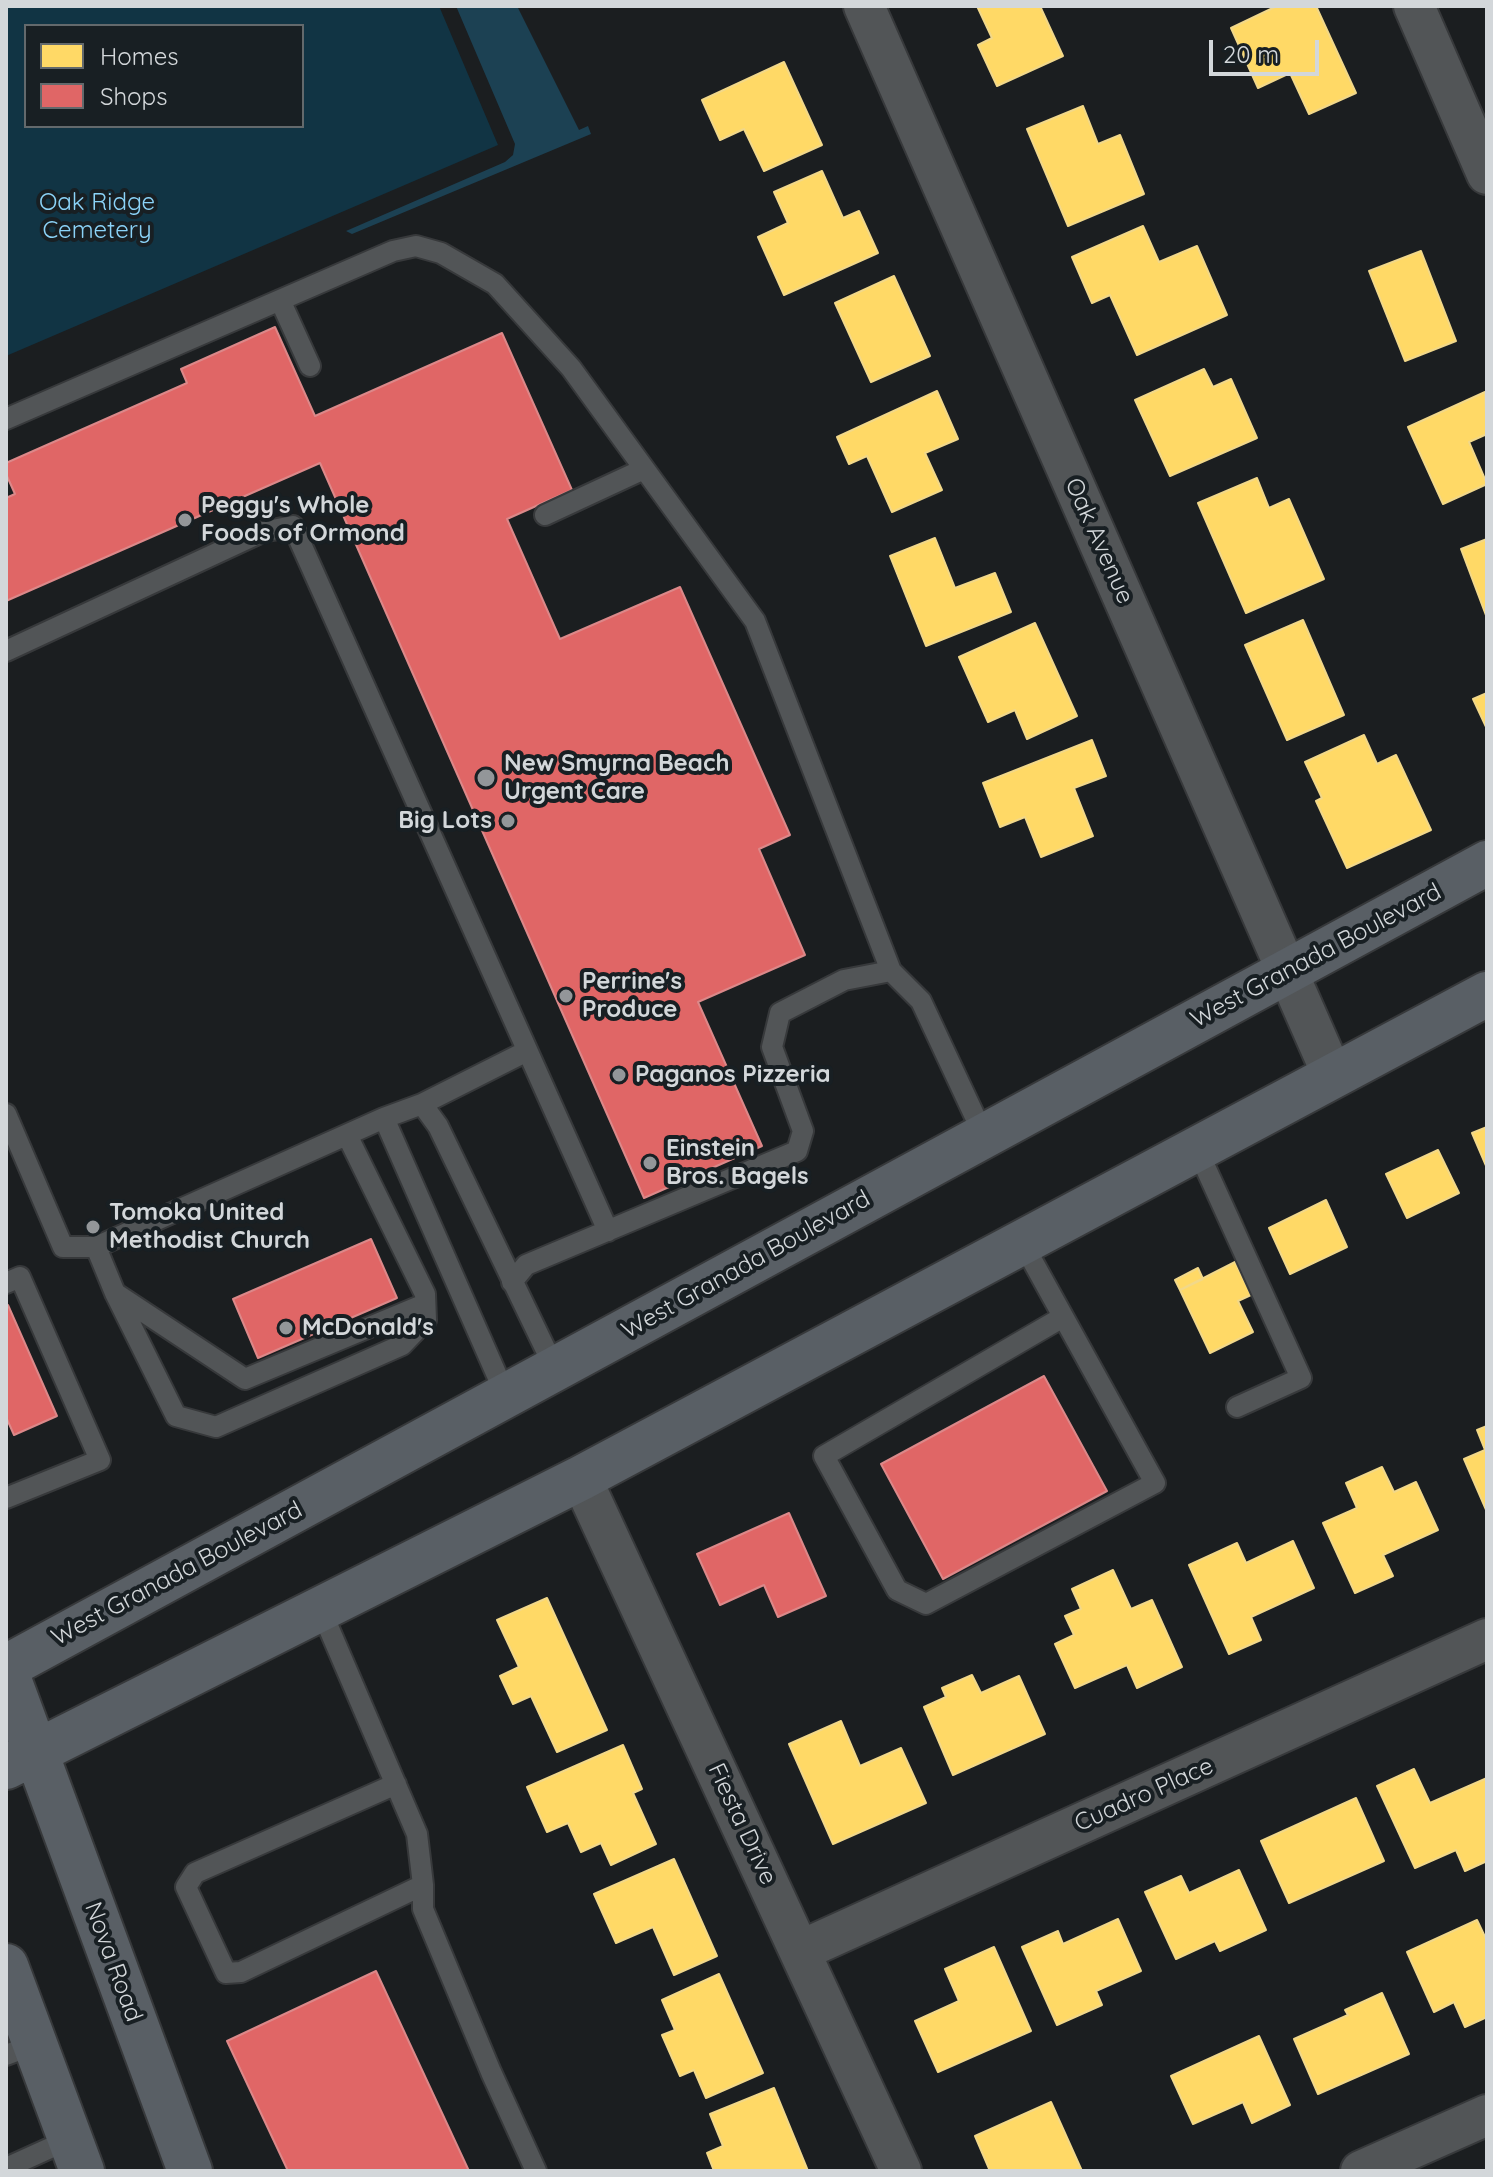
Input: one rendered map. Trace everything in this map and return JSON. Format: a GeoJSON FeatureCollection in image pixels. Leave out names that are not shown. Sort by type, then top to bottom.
{"type":"FeatureCollection","features":[{"type":"Feature","properties":{"kind":"main road","name":"West Granada Boulevard"},"geometry":{"type":"LineString","coordinates":[[6,1669],[1487,863]]}},
{"type":"Feature","properties":{"kind":"main road"},"geometry":{"type":"LineString","coordinates":[[21,1760],[581,1478],[1487,994]]}},
{"type":"Feature","properties":{"kind":"main road","name":"Nova Road"},"geometry":{"type":"LineString","coordinates":[[6,1669],[21,1760],[190,2171]]}},
{"type":"Feature","properties":{"kind":"main road"},"geometry":{"type":"LineString","coordinates":[[6,1966],[21,2049],[76,2155]]}},
{"type":"Feature","properties":{"kind":"street","name":"Oak Avenue"},"geometry":{"type":"LineString","coordinates":[[864,6],[1333,1076]]}},
{"type":"Feature","properties":{"kind":"street"},"geometry":{"type":"LineString","coordinates":[[1414,6],[1487,174]]}},
{"type":"Feature","properties":{"kind":"street","name":"Fiesta Drive"},"geometry":{"type":"LineString","coordinates":[[581,1478],[901,2171]]}},
{"type":"Feature","properties":{"kind":"street","name":"Cuadro Place"},"geometry":{"type":"LineString","coordinates":[[800,1951],[1487,1639]]}},
{"type":"Feature","properties":{"kind":"street"},"geometry":{"type":"LineString","coordinates":[[1361,2171],[1487,2115]]}},
{"type":"Feature","properties":{"kind":"lane"},"geometry":{"type":"LineString","coordinates":[[6,419],[393,251],[416,246],[441,253],[495,284],[571,368],[755,621],[891,971],[921,1001],[984,1136]]}},
{"type":"Feature","properties":{"kind":"lane"},"geometry":{"type":"LineString","coordinates":[[280,300],[310,366]]}},
{"type":"Feature","properties":{"kind":"lane"},"geometry":{"type":"LineString","coordinates":[[545,515],[644,469]]}},
{"type":"Feature","properties":{"kind":"lane"},"geometry":{"type":"LineString","coordinates":[[6,651],[262,532],[293,526],[608,1231]]}},
{"type":"Feature","properties":{"kind":"lane"},"geometry":{"type":"LineString","coordinates":[[512,1282],[526,1265],[797,1151],[803,1131],[772,1047],[780,1013],[844,980],[891,971]]}},
{"type":"Feature","properties":{"kind":"lane"},"geometry":{"type":"LineString","coordinates":[[6,1114],[63,1247],[96,1247],[384,1118],[422,1104],[527,1051]]}},
{"type":"Feature","properties":{"kind":"lane"},"geometry":{"type":"LineString","coordinates":[[422,1104],[438,1126],[555,1369]]}},
{"type":"Feature","properties":{"kind":"lane"},"geometry":{"type":"LineString","coordinates":[[384,1118],[506,1396]]}},
{"type":"Feature","properties":{"kind":"lane"},"geometry":{"type":"LineString","coordinates":[[96,1247],[115,1293],[176,1416],[216,1427],[402,1345],[426,1320],[425,1294],[347,1135]]}},
{"type":"Feature","properties":{"kind":"lane"},"geometry":{"type":"LineString","coordinates":[[1197,1149],[1301,1378],[1237,1407]]}},
{"type":"Feature","properties":{"kind":"lane"},"geometry":{"type":"LineString","coordinates":[[1022,1242],[1155,1483],[926,1604],[897,1590],[824,1456],[1063,1317]]}},
{"type":"Feature","properties":{"kind":"lane"},"geometry":{"type":"LineString","coordinates":[[6,1283],[20,1277],[100,1460],[6,1498]]}},
{"type":"Feature","properties":{"kind":"lane"},"geometry":{"type":"LineString","coordinates":[[115,1293],[245,1379],[425,1304]]}},
{"type":"Feature","properties":{"kind":"lane"},"geometry":{"type":"LineString","coordinates":[[321,1610],[417,1834],[423,1909],[533,2170]]}},
{"type":"Feature","properties":{"kind":"lane"},"geometry":{"type":"LineString","coordinates":[[396,1784],[195,1873],[186,1887],[226,1973],[241,1972],[423,1885]]}},
{"type":"Feature","properties":{"kind":"lane"},"geometry":{"type":"LineString","coordinates":[[6,2168],[76,2155]]}},
{"type":"Feature","properties":{"kind":"green space","name":"Oak Ridge Cemetery"},"geometry":{"type":"Polygon","coordinates":[[[6,6],[439,6],[498,145],[6,356],[6,6]]]}},
{"type":"Feature","properties":{"kind":"shaded area"},"geometry":{"type":"Polygon","coordinates":[[[456,6],[517,6],[579,130],[588,126],[591,134],[352,234],[346,231],[505,162],[513,155],[515,144],[456,6]]]}},
{"type":"Feature","properties":{"kind":"building: Homes"},"geometry":{"type":"Polygon","coordinates":[[[977,6],[1040,6],[1063,56],[997,86],[978,45],[992,38],[977,6]]]}},
{"type":"Feature","properties":{"kind":"building: Homes"},"geometry":{"type":"Polygon","coordinates":[[[1277,6],[1316,6],[1356,93],[1309,114],[1290,73],[1258,88],[1231,28],[1277,6]]]}},
{"type":"Feature","properties":{"kind":"building: Homes"},"geometry":{"type":"Polygon","coordinates":[[[784,62],[822,145],[764,171],[744,129],[720,140],[702,100],[784,62]]]}},
{"type":"Feature","properties":{"kind":"building: Homes"},"geometry":{"type":"Polygon","coordinates":[[[1083,106],[1098,144],[1120,135],[1144,194],[1068,226],[1027,129],[1083,106]]]}},
{"type":"Feature","properties":{"kind":"building: Homes"},"geometry":{"type":"Polygon","coordinates":[[[822,171],[843,218],[859,211],[878,253],[784,295],[758,237],[788,223],[774,192],[822,171]]]}},
{"type":"Feature","properties":{"kind":"building: Homes"},"geometry":{"type":"Polygon","coordinates":[[[1143,226],[1159,262],[1197,246],[1227,315],[1137,355],[1110,295],[1092,303],[1072,257],[1143,226]]]}},
{"type":"Feature","properties":{"kind":"building: Homes"},"geometry":{"type":"Polygon","coordinates":[[[1421,251],[1456,341],[1405,361],[1369,271],[1421,251]]]}},
{"type":"Feature","properties":{"kind":"building: Homes"},"geometry":{"type":"Polygon","coordinates":[[[894,276],[930,356],[871,382],[835,303],[894,276]]]}},
{"type":"Feature","properties":{"kind":"building: Homes"},"geometry":{"type":"Polygon","coordinates":[[[1204,369],[1213,387],[1231,379],[1257,438],[1170,476],[1135,400],[1204,369]]]}},
{"type":"Feature","properties":{"kind":"building: Homes"},"geometry":{"type":"Polygon","coordinates":[[[937,391],[958,439],[925,453],[942,490],[892,512],[867,456],[849,464],[837,437],[937,391]]]}},
{"type":"Feature","properties":{"kind":"building: Homes"},"geometry":{"type":"Polygon","coordinates":[[[1485,392],[1487,434],[1469,442],[1487,484],[1443,504],[1408,427],[1485,392]]]}},
{"type":"Feature","properties":{"kind":"building: Homes"},"geometry":{"type":"Polygon","coordinates":[[[1257,478],[1269,508],[1289,499],[1324,579],[1246,613],[1198,503],[1257,478]]]}},
{"type":"Feature","properties":{"kind":"building: Homes"},"geometry":{"type":"Polygon","coordinates":[[[935,538],[955,588],[995,573],[1011,612],[926,646],[890,556],[935,538]]]}},
{"type":"Feature","properties":{"kind":"building: Homes"},"geometry":{"type":"Polygon","coordinates":[[[1487,539],[1487,618],[1461,549],[1487,539]]]}},
{"type":"Feature","properties":{"kind":"building: Homes"},"geometry":{"type":"Polygon","coordinates":[[[1303,620],[1344,715],[1287,740],[1245,645],[1303,620]]]}},
{"type":"Feature","properties":{"kind":"building: Homes"},"geometry":{"type":"Polygon","coordinates":[[[1035,623],[1077,716],[1027,739],[1015,710],[988,722],[959,657],[1035,623]]]}},
{"type":"Feature","properties":{"kind":"building: Homes"},"geometry":{"type":"Polygon","coordinates":[[[1487,693],[1487,729],[1473,699],[1487,693]]]}},
{"type":"Feature","properties":{"kind":"building: Homes"},"geometry":{"type":"Polygon","coordinates":[[[1364,735],[1377,764],[1396,755],[1431,830],[1347,868],[1316,801],[1322,798],[1305,762],[1364,735]]]}},
{"type":"Feature","properties":{"kind":"building: Homes"},"geometry":{"type":"Polygon","coordinates":[[[1092,740],[1106,776],[1074,788],[1093,836],[1041,857],[1025,817],[1000,827],[983,783],[1092,740]]]}},
{"type":"Feature","properties":{"kind":"building: Homes"},"geometry":{"type":"Polygon","coordinates":[[[1487,1127],[1487,1168],[1472,1133],[1487,1127]]]}},
{"type":"Feature","properties":{"kind":"building: Homes"},"geometry":{"type":"Polygon","coordinates":[[[1438,1150],[1459,1193],[1407,1218],[1386,1174],[1438,1150]]]}},
{"type":"Feature","properties":{"kind":"building: Homes"},"geometry":{"type":"Polygon","coordinates":[[[1326,1200],[1347,1247],[1290,1274],[1269,1228],[1326,1200]]]}},
{"type":"Feature","properties":{"kind":"building: Homes"},"geometry":{"type":"Polygon","coordinates":[[[1235,1262],[1251,1295],[1238,1301],[1253,1332],[1210,1353],[1180,1290],[1235,1262]]]}},
{"type":"Feature","properties":{"kind":"building: Homes"},"geometry":{"type":"Polygon","coordinates":[[[1198,1268],[1203,1279],[1180,1290],[1175,1280],[1198,1268]]]}},
{"type":"Feature","properties":{"kind":"building: Homes"},"geometry":{"type":"Polygon","coordinates":[[[1487,1426],[1487,1512],[1464,1459],[1485,1450],[1477,1430],[1487,1426]]]}},
{"type":"Feature","properties":{"kind":"building: Homes"},"geometry":{"type":"Polygon","coordinates":[[[1382,1467],[1394,1492],[1416,1482],[1438,1530],[1383,1555],[1393,1576],[1355,1593],[1323,1523],[1357,1508],[1346,1483],[1382,1467]]]}},
{"type":"Feature","properties":{"kind":"building: Homes"},"geometry":{"type":"Polygon","coordinates":[[[1293,1541],[1314,1588],[1251,1617],[1261,1640],[1229,1654],[1189,1565],[1237,1543],[1246,1563],[1293,1541]]]}},
{"type":"Feature","properties":{"kind":"building: Homes"},"geometry":{"type":"Polygon","coordinates":[[[1113,1570],[1131,1609],[1152,1600],[1182,1667],[1137,1688],[1127,1665],[1075,1688],[1055,1644],[1074,1635],[1065,1616],[1081,1609],[1072,1589],[1113,1570]]]}},
{"type":"Feature","properties":{"kind":"building: Homes"},"geometry":{"type":"Polygon","coordinates":[[[547,1598],[607,1730],[557,1752],[531,1696],[513,1704],[500,1676],[519,1667],[497,1620],[547,1598]]]}},
{"type":"Feature","properties":{"kind":"building: Homes"},"geometry":{"type":"Polygon","coordinates":[[[972,1675],[981,1693],[1019,1676],[1045,1734],[953,1775],[924,1707],[946,1697],[942,1688],[972,1675]]]}},
{"type":"Feature","properties":{"kind":"building: Homes"},"geometry":{"type":"Polygon","coordinates":[[[841,1721],[860,1766],[901,1748],[926,1803],[833,1844],[789,1744],[841,1721]]]}},
{"type":"Feature","properties":{"kind":"building: Homes"},"geometry":{"type":"Polygon","coordinates":[[[623,1745],[642,1789],[633,1793],[656,1844],[611,1865],[601,1843],[581,1852],[568,1823],[547,1832],[527,1787],[623,1745]]]}},
{"type":"Feature","properties":{"kind":"building: Homes"},"geometry":{"type":"Polygon","coordinates":[[[1414,1769],[1430,1803],[1487,1778],[1487,1861],[1465,1871],[1456,1850],[1415,1868],[1377,1786],[1414,1769]]]}},
{"type":"Feature","properties":{"kind":"building: Homes"},"geometry":{"type":"Polygon","coordinates":[[[1356,1798],[1384,1861],[1289,1903],[1261,1841],[1356,1798]]]}},
{"type":"Feature","properties":{"kind":"building: Homes"},"geometry":{"type":"Polygon","coordinates":[[[674,1859],[717,1956],[674,1975],[653,1927],[616,1943],[594,1894],[674,1859]]]}},
{"type":"Feature","properties":{"kind":"building: Homes"},"geometry":{"type":"Polygon","coordinates":[[[1239,1870],[1266,1930],[1220,1951],[1215,1941],[1176,1959],[1145,1892],[1181,1876],[1189,1893],[1239,1870]]]}},
{"type":"Feature","properties":{"kind":"building: Homes"},"geometry":{"type":"Polygon","coordinates":[[[1118,1919],[1141,1971],[1096,1991],[1102,2005],[1057,2025],[1022,1947],[1058,1931],[1063,1944],[1118,1919]]]}},
{"type":"Feature","properties":{"kind":"building: Homes"},"geometry":{"type":"Polygon","coordinates":[[[1477,1920],[1487,1941],[1487,2017],[1465,2027],[1454,2002],[1434,2012],[1407,1952],[1477,1920]]]}},
{"type":"Feature","properties":{"kind":"building: Homes"},"geometry":{"type":"Polygon","coordinates":[[[994,1947],[1031,2031],[938,2072],[915,2021],[959,2001],[945,1969],[994,1947]]]}},
{"type":"Feature","properties":{"kind":"building: Homes"},"geometry":{"type":"Polygon","coordinates":[[[719,1974],[763,2073],[706,2098],[694,2070],[680,2076],[662,2035],[675,2030],[662,2000],[719,1974]]]}},
{"type":"Feature","properties":{"kind":"building: Homes"},"geometry":{"type":"Polygon","coordinates":[[[1382,1993],[1409,2054],[1318,2094],[1294,2039],[1348,2015],[1345,2010],[1382,1993]]]}},
{"type":"Feature","properties":{"kind":"building: Homes"},"geometry":{"type":"Polygon","coordinates":[[[1259,2036],[1290,2105],[1252,2123],[1243,2102],[1193,2124],[1171,2076],[1259,2036]]]}},
{"type":"Feature","properties":{"kind":"building: Homes"},"geometry":{"type":"Polygon","coordinates":[[[774,2088],[808,2171],[714,2171],[707,2153],[723,2146],[710,2114],[774,2088]]]}},
{"type":"Feature","properties":{"kind":"building: Homes"},"geometry":{"type":"Polygon","coordinates":[[[1051,2102],[1082,2171],[990,2171],[975,2136],[1051,2102]]]}},
{"type":"Feature","properties":{"kind":"building: Shops"},"geometry":{"type":"Polygon","coordinates":[[[275,327],[315,416],[502,333],[572,490],[507,519],[560,639],[680,587],[790,835],[759,849],[805,955],[698,1002],[762,1146],[644,1198],[320,463],[6,601],[6,498],[15,494],[6,474],[6,463],[187,383],[181,369],[275,327]]]}},
{"type":"Feature","properties":{"kind":"building: Shops","name":"McDonald's"},"geometry":{"type":"Polygon","coordinates":[[[371,1239],[397,1298],[258,1358],[233,1299],[371,1239]]]}},
{"type":"Feature","properties":{"kind":"building: Shops"},"geometry":{"type":"Polygon","coordinates":[[[8,1305],[57,1416],[14,1435],[6,1417],[8,1305]]]}},
{"type":"Feature","properties":{"kind":"building: Shops"},"geometry":{"type":"Polygon","coordinates":[[[1044,1376],[1107,1491],[943,1579],[881,1464],[1044,1376]]]}},
{"type":"Feature","properties":{"kind":"building: Shops"},"geometry":{"type":"Polygon","coordinates":[[[789,1513],[826,1596],[778,1617],[764,1585],[720,1605],[697,1554],[789,1513]]]}},
{"type":"Feature","properties":{"kind":"building: Shops"},"geometry":{"type":"Polygon","coordinates":[[[376,1971],[469,2171],[288,2171],[227,2041],[376,1971]]]}},
{"type":"Feature","properties":{"kind":"place","name":"Peggy's Whole Foods of Ormond"},"geometry":{"type":"Point","coordinates":[185,520]}},
{"type":"Feature","properties":{"kind":"place","name":"New Smyrna Beach Urgent Care"},"geometry":{"type":"Point","coordinates":[486,778]}},
{"type":"Feature","properties":{"kind":"place","name":"Big Lots"},"geometry":{"type":"Point","coordinates":[508,821]}},
{"type":"Feature","properties":{"kind":"place","name":"Perrine's Produce"},"geometry":{"type":"Point","coordinates":[566,996]}},
{"type":"Feature","properties":{"kind":"place","name":"Paganos Pizzeria"},"geometry":{"type":"Point","coordinates":[619,1075]}},
{"type":"Feature","properties":{"kind":"place","name":"Einstein Bros. Bagels"},"geometry":{"type":"Point","coordinates":[650,1163]}},
{"type":"Feature","properties":{"kind":"place","name":"Tomoka United Methodist Church"},"geometry":{"type":"Point","coordinates":[93,1227]}},
{"type":"Feature","properties":{"kind":"place","name":"McDonald's"},"geometry":{"type":"Point","coordinates":[286,1328]}}]}
